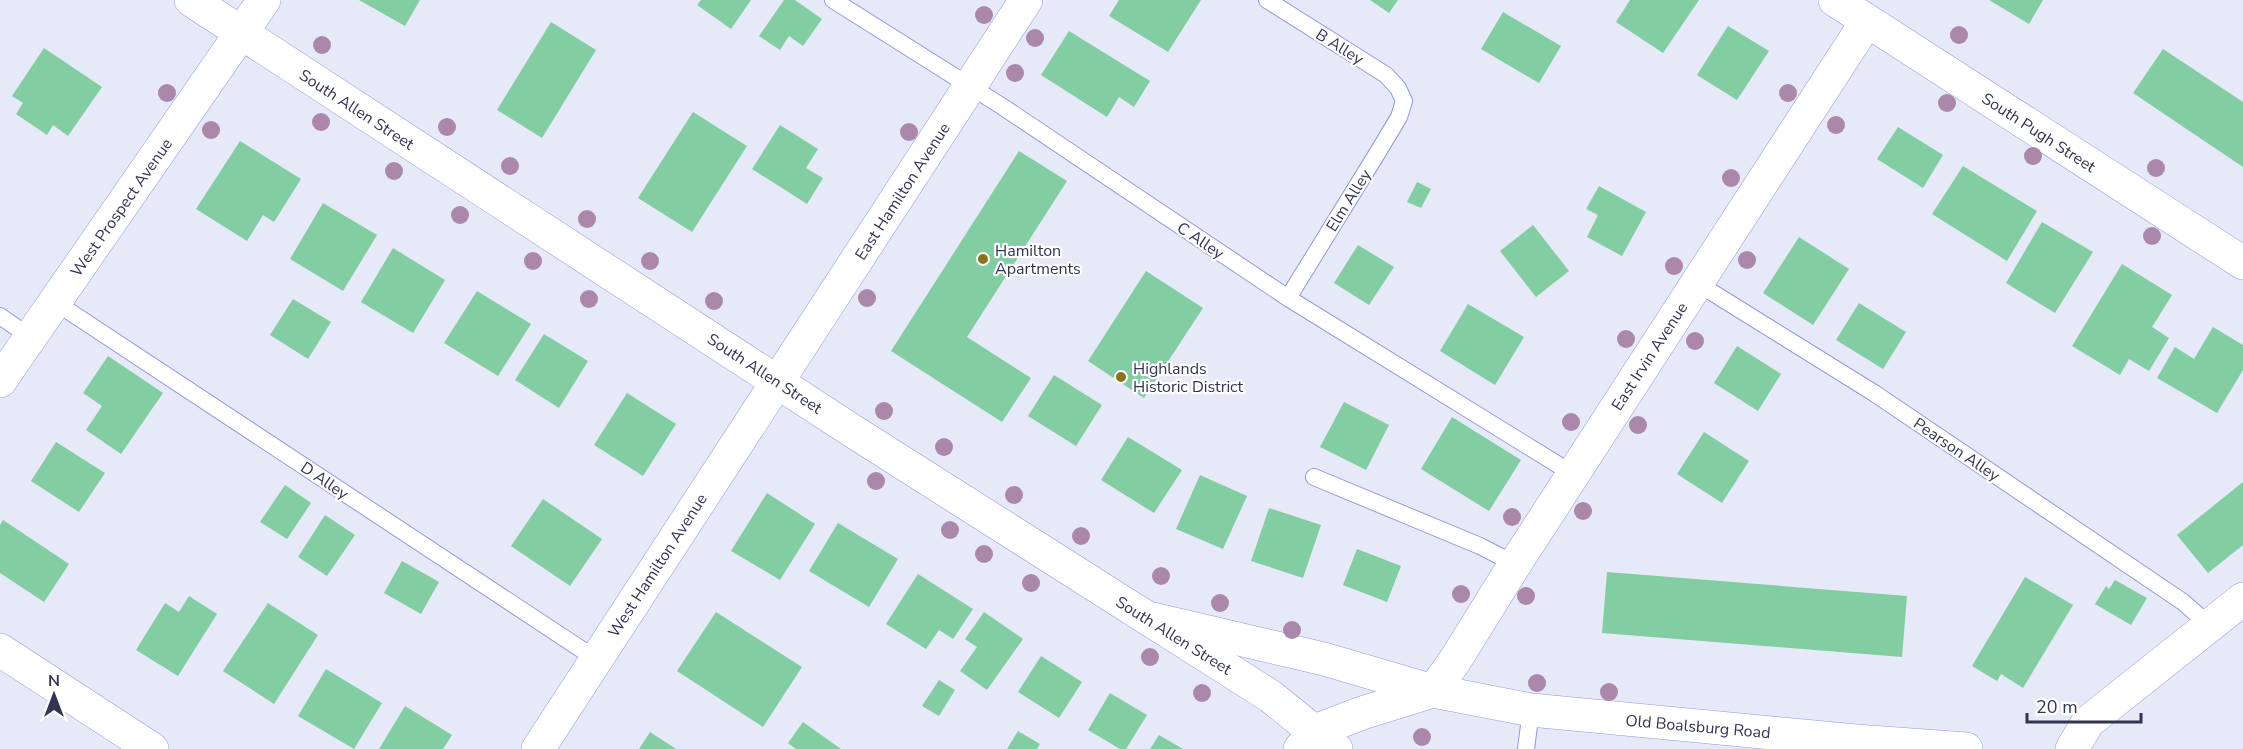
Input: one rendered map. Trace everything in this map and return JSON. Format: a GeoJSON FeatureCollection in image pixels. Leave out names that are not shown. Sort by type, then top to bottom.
{"type":"FeatureCollection","features":[{"type":"Feature","properties":{"kind":"street","name":"South Allen Street"},"geometry":{"type":"LineString","coordinates":[[191,0],[778,382],[1270,696],[1317,743]]}},
{"type":"Feature","properties":{"kind":"street","name":"West Prospect Avenue"},"geometry":{"type":"LineString","coordinates":[[0,381],[264,0]]}},
{"type":"Feature","properties":{"kind":"street","name":"East Hamilton Avenue"},"geometry":{"type":"LineString","coordinates":[[778,382],[1026,0]]}},
{"type":"Feature","properties":{"kind":"street","name":"South Pugh Street"},"geometry":{"type":"LineString","coordinates":[[1835,0],[2243,263]]}},
{"type":"Feature","properties":{"kind":"street","name":"East Irvin Avenue"},"geometry":{"type":"LineString","coordinates":[[1432,692],[1454,662],[1515,564],[1867,21]]}},
{"type":"Feature","properties":{"kind":"street","name":"West Hamilton Avenue"},"geometry":{"type":"LineString","coordinates":[[538,749],[778,382]]}},
{"type":"Feature","properties":{"kind":"street"},"geometry":{"type":"LineString","coordinates":[[2072,749],[2088,722],[2243,599]]}},
{"type":"Feature","properties":{"kind":"street","name":"Old Boalsburg Road"},"geometry":{"type":"LineString","coordinates":[[1145,617],[1323,659],[1432,692],[1531,710],[1717,739],[1966,749]]}},
{"type":"Feature","properties":{"kind":"street"},"geometry":{"type":"LineString","coordinates":[[0,650],[152,749]]}},
{"type":"Feature","properties":{"kind":"street","name":"Old Boalsburg Road"},"geometry":{"type":"LineString","coordinates":[[1317,743],[1362,713],[1432,692]]}},
{"type":"Feature","properties":{"kind":"lane","name":"C Alley"},"geometry":{"type":"LineString","coordinates":[[833,0],[970,86],[1288,298],[1573,474]]}},
{"type":"Feature","properties":{"kind":"lane","name":"B Alley"},"geometry":{"type":"LineString","coordinates":[[1267,0],[1386,75],[1398,88],[1404,101]]}},
{"type":"Feature","properties":{"kind":"lane","name":"Elm Alley"},"geometry":{"type":"LineString","coordinates":[[1288,298],[1378,153],[1399,117],[1404,101]]}},
{"type":"Feature","properties":{"kind":"lane","name":"Pearson Alley"},"geometry":{"type":"LineString","coordinates":[[1697,283],[1874,393],[2183,602],[2209,626]]}},
{"type":"Feature","properties":{"kind":"lane","name":"D Alley"},"geometry":{"type":"LineString","coordinates":[[55,302],[596,659]]}},
{"type":"Feature","properties":{"kind":"lane"},"geometry":{"type":"LineString","coordinates":[[0,316],[30,337]]}},
{"type":"Feature","properties":{"kind":"lane"},"geometry":{"type":"LineString","coordinates":[[1314,477],[1480,546],[1515,564]]}},
{"type":"Feature","properties":{"kind":"lane"},"geometry":{"type":"LineString","coordinates":[[1526,749],[1531,710]]}},
{"type":"Feature","properties":{"kind":"building"},"geometry":{"type":"Polygon","coordinates":[[[359,0],[420,0],[405,26],[359,0]]]}},
{"type":"Feature","properties":{"kind":"building"},"geometry":{"type":"Polygon","coordinates":[[[701,0],[751,0],[731,29],[697,5],[701,0]]]}},
{"type":"Feature","properties":{"kind":"building"},"geometry":{"type":"Polygon","coordinates":[[[784,0],[795,0],[822,19],[803,46],[789,36],[780,50],[759,36],[784,0]]]}},
{"type":"Feature","properties":{"kind":"building"},"geometry":{"type":"Polygon","coordinates":[[[1119,0],[1201,0],[1168,52],[1109,16],[1119,0]]]}},
{"type":"Feature","properties":{"kind":"building"},"geometry":{"type":"Polygon","coordinates":[[[1370,0],[1398,0],[1389,13],[1370,0]]]}},
{"type":"Feature","properties":{"kind":"building"},"geometry":{"type":"Polygon","coordinates":[[[1630,0],[1699,0],[1663,53],[1616,22],[1630,0]]]}},
{"type":"Feature","properties":{"kind":"building"},"geometry":{"type":"Polygon","coordinates":[[[1989,0],[2043,0],[2029,24],[1989,0]]]}},
{"type":"Feature","properties":{"kind":"building"},"geometry":{"type":"Polygon","coordinates":[[[1503,12],[1561,46],[1539,83],[1481,49],[1503,12]]]}},
{"type":"Feature","properties":{"kind":"building"},"geometry":{"type":"Polygon","coordinates":[[[551,22],[596,50],[542,138],[497,110],[551,22]]]}},
{"type":"Feature","properties":{"kind":"building"},"geometry":{"type":"Polygon","coordinates":[[[1728,26],[1769,51],[1737,100],[1697,75],[1728,26]]]}},
{"type":"Feature","properties":{"kind":"building"},"geometry":{"type":"Polygon","coordinates":[[[1069,31],[1150,81],[1134,107],[1119,97],[1107,117],[1041,75],[1069,31]]]}},
{"type":"Feature","properties":{"kind":"building"},"geometry":{"type":"Polygon","coordinates":[[[44,48],[102,87],[68,136],[53,125],[47,135],[16,114],[23,103],[12,96],[44,48]]]}},
{"type":"Feature","properties":{"kind":"building"},"geometry":{"type":"Polygon","coordinates":[[[2163,49],[2243,102],[2243,167],[2133,93],[2163,49]]]}},
{"type":"Feature","properties":{"kind":"building"},"geometry":{"type":"Polygon","coordinates":[[[693,112],[747,146],[692,232],[638,198],[693,112]]]}},
{"type":"Feature","properties":{"kind":"building"},"geometry":{"type":"Polygon","coordinates":[[[780,125],[818,149],[806,168],[823,178],[807,204],[752,169],[780,125]]]}},
{"type":"Feature","properties":{"kind":"building"},"geometry":{"type":"Polygon","coordinates":[[[1898,127],[1943,155],[1923,188],[1877,159],[1898,127]]]}},
{"type":"Feature","properties":{"kind":"building"},"geometry":{"type":"Polygon","coordinates":[[[240,141],[301,179],[274,222],[263,215],[247,241],[196,209],[240,141]]]}},
{"type":"Feature","properties":{"kind":"building","name":"Hamilton Apartments"},"geometry":{"type":"Polygon","coordinates":[[[1019,151],[1067,181],[967,337],[1031,378],[1002,422],[891,351],[1019,151]]]}},
{"type":"Feature","properties":{"kind":"building"},"geometry":{"type":"Polygon","coordinates":[[[1963,166],[2037,211],[2007,261],[1932,214],[1963,166]]]}},
{"type":"Feature","properties":{"kind":"building"},"geometry":{"type":"Polygon","coordinates":[[[1417,182],[1431,189],[1421,208],[1407,202],[1417,182]]]}},
{"type":"Feature","properties":{"kind":"building"},"geometry":{"type":"Polygon","coordinates":[[[1599,186],[1646,212],[1622,256],[1587,237],[1598,215],[1586,209],[1599,186]]]}},
{"type":"Feature","properties":{"kind":"building"},"geometry":{"type":"Polygon","coordinates":[[[323,203],[377,235],[343,291],[290,259],[323,203]]]}},
{"type":"Feature","properties":{"kind":"building"},"geometry":{"type":"Polygon","coordinates":[[[2042,222],[2093,252],[2055,313],[2006,283],[2042,222]]]}},
{"type":"Feature","properties":{"kind":"building"},"geometry":{"type":"Polygon","coordinates":[[[1533,225],[1569,271],[1536,297],[1500,251],[1533,225]]]}},
{"type":"Feature","properties":{"kind":"building"},"geometry":{"type":"Polygon","coordinates":[[[1799,237],[1849,269],[1813,325],[1763,293],[1799,237]]]}},
{"type":"Feature","properties":{"kind":"building"},"geometry":{"type":"Polygon","coordinates":[[[1358,245],[1394,267],[1369,305],[1334,283],[1358,245]]]}},
{"type":"Feature","properties":{"kind":"building"},"geometry":{"type":"Polygon","coordinates":[[[393,248],[445,280],[413,333],[361,302],[393,248]]]}},
{"type":"Feature","properties":{"kind":"building"},"geometry":{"type":"Polygon","coordinates":[[[2122,264],[2172,295],[2152,327],[2169,338],[2149,371],[2129,359],[2120,375],[2072,346],[2122,264]]]}},
{"type":"Feature","properties":{"kind":"building"},"geometry":{"type":"Polygon","coordinates":[[[1146,271],[1203,308],[1144,398],[1088,361],[1146,271]]]}},
{"type":"Feature","properties":{"kind":"building"},"geometry":{"type":"Polygon","coordinates":[[[477,291],[531,324],[498,376],[444,343],[477,291]]]}},
{"type":"Feature","properties":{"kind":"building"},"geometry":{"type":"Polygon","coordinates":[[[293,299],[331,322],[308,359],[270,335],[293,299]]]}},
{"type":"Feature","properties":{"kind":"building"},"geometry":{"type":"Polygon","coordinates":[[[1859,303],[1906,332],[1883,369],[1836,340],[1859,303]]]}},
{"type":"Feature","properties":{"kind":"building"},"geometry":{"type":"Polygon","coordinates":[[[1468,304],[1524,337],[1495,385],[1440,351],[1468,304]]]}},
{"type":"Feature","properties":{"kind":"building"},"geometry":{"type":"Polygon","coordinates":[[[2213,327],[2243,345],[2243,370],[2217,413],[2157,378],[2175,347],[2194,359],[2213,327]]]}},
{"type":"Feature","properties":{"kind":"building"},"geometry":{"type":"Polygon","coordinates":[[[544,334],[588,361],[559,408],[515,380],[544,334]]]}},
{"type":"Feature","properties":{"kind":"building"},"geometry":{"type":"Polygon","coordinates":[[[1737,346],[1781,374],[1758,411],[1714,383],[1737,346]]]}},
{"type":"Feature","properties":{"kind":"building"},"geometry":{"type":"Polygon","coordinates":[[[108,356],[163,393],[121,454],[86,430],[102,406],[83,393],[108,356]]]}},
{"type":"Feature","properties":{"kind":"building"},"geometry":{"type":"Polygon","coordinates":[[[1054,375],[1102,405],[1076,446],[1028,416],[1054,375]]]}},
{"type":"Feature","properties":{"kind":"building"},"geometry":{"type":"Polygon","coordinates":[[[627,393],[676,424],[643,476],[594,445],[627,393]]]}},
{"type":"Feature","properties":{"kind":"building"},"geometry":{"type":"Polygon","coordinates":[[[1344,402],[1389,425],[1366,470],[1320,447],[1344,402]]]}},
{"type":"Feature","properties":{"kind":"building"},"geometry":{"type":"Polygon","coordinates":[[[1452,417],[1521,460],[1489,511],[1421,469],[1452,417]]]}},
{"type":"Feature","properties":{"kind":"building"},"geometry":{"type":"Polygon","coordinates":[[[1704,432],[1749,461],[1722,503],[1677,474],[1704,432]]]}},
{"type":"Feature","properties":{"kind":"building"},"geometry":{"type":"Polygon","coordinates":[[[1128,437],[1182,470],[1154,513],[1101,480],[1128,437]]]}},
{"type":"Feature","properties":{"kind":"building"},"geometry":{"type":"Polygon","coordinates":[[[56,442],[105,473],[79,512],[31,481],[56,442]]]}},
{"type":"Feature","properties":{"kind":"building"},"geometry":{"type":"Polygon","coordinates":[[[1200,475],[1247,496],[1223,549],[1176,529],[1200,475]]]}},
{"type":"Feature","properties":{"kind":"building"},"geometry":{"type":"Polygon","coordinates":[[[2243,482],[2243,545],[2208,573],[2177,535],[2243,482]]]}},
{"type":"Feature","properties":{"kind":"building"},"geometry":{"type":"Polygon","coordinates":[[[285,485],[311,503],[287,539],[260,522],[285,485]]]}},
{"type":"Feature","properties":{"kind":"building"},"geometry":{"type":"Polygon","coordinates":[[[767,493],[815,524],[780,580],[731,551],[767,493]]]}},
{"type":"Feature","properties":{"kind":"building"},"geometry":{"type":"Polygon","coordinates":[[[543,499],[602,539],[570,586],[511,546],[543,499]]]}},
{"type":"Feature","properties":{"kind":"building"},"geometry":{"type":"Polygon","coordinates":[[[1269,508],[1321,525],[1303,578],[1251,561],[1269,508]]]}},
{"type":"Feature","properties":{"kind":"building"},"geometry":{"type":"Polygon","coordinates":[[[325,515],[355,535],[327,576],[298,557],[325,515]]]}},
{"type":"Feature","properties":{"kind":"building"},"geometry":{"type":"Polygon","coordinates":[[[3,520],[69,564],[44,602],[0,573],[0,525],[3,520]]]}},
{"type":"Feature","properties":{"kind":"building"},"geometry":{"type":"Polygon","coordinates":[[[838,523],[898,559],[869,607],[809,571],[838,523]]]}},
{"type":"Feature","properties":{"kind":"building"},"geometry":{"type":"Polygon","coordinates":[[[1357,549],[1401,566],[1387,602],[1343,585],[1357,549]]]}},
{"type":"Feature","properties":{"kind":"building"},"geometry":{"type":"Polygon","coordinates":[[[402,561],[439,582],[421,614],[384,593],[402,561]]]}},
{"type":"Feature","properties":{"kind":"building"},"geometry":{"type":"Polygon","coordinates":[[[1607,572],[1907,596],[1902,657],[1602,633],[1607,572]]]}},
{"type":"Feature","properties":{"kind":"building"},"geometry":{"type":"Polygon","coordinates":[[[918,574],[973,609],[953,639],[939,630],[926,649],[886,624],[918,574]]]}},
{"type":"Feature","properties":{"kind":"building"},"geometry":{"type":"Polygon","coordinates":[[[2025,577],[2073,605],[2023,688],[2001,674],[1997,681],[1972,666],[2025,577]]]}},
{"type":"Feature","properties":{"kind":"building"},"geometry":{"type":"Polygon","coordinates":[[[2115,580],[2147,598],[2131,625],[2095,604],[2106,586],[2109,589],[2115,580]]]}},
{"type":"Feature","properties":{"kind":"building"},"geometry":{"type":"Polygon","coordinates":[[[189,596],[217,614],[178,676],[136,650],[165,603],[179,612],[189,596]]]}},
{"type":"Feature","properties":{"kind":"building"},"geometry":{"type":"Polygon","coordinates":[[[268,603],[318,635],[274,704],[223,671],[268,603]]]}},
{"type":"Feature","properties":{"kind":"building"},"geometry":{"type":"Polygon","coordinates":[[[716,612],[802,667],[763,727],[677,671],[716,612]]]}},
{"type":"Feature","properties":{"kind":"building"},"geometry":{"type":"Polygon","coordinates":[[[984,612],[1023,639],[987,690],[960,671],[977,647],[965,639],[984,612]]]}},
{"type":"Feature","properties":{"kind":"building"},"geometry":{"type":"Polygon","coordinates":[[[1041,656],[1082,682],[1059,718],[1018,692],[1041,656]]]}},
{"type":"Feature","properties":{"kind":"building"},"geometry":{"type":"Polygon","coordinates":[[[326,669],[382,703],[354,749],[298,716],[326,669]]]}},
{"type":"Feature","properties":{"kind":"building"},"geometry":{"type":"Polygon","coordinates":[[[939,680],[955,690],[939,716],[922,706],[939,680]]]}},
{"type":"Feature","properties":{"kind":"building"},"geometry":{"type":"Polygon","coordinates":[[[1110,693],[1147,715],[1126,749],[1120,749],[1088,730],[1110,693]]]}},
{"type":"Feature","properties":{"kind":"building"},"geometry":{"type":"Polygon","coordinates":[[[405,706],[452,735],[443,749],[379,749],[405,706]]]}},
{"type":"Feature","properties":{"kind":"building"},"geometry":{"type":"Polygon","coordinates":[[[803,722],[841,749],[796,749],[788,743],[803,722]]]}},
{"type":"Feature","properties":{"kind":"building"},"geometry":{"type":"Polygon","coordinates":[[[1018,731],[1040,744],[1037,749],[1007,749],[1018,731]]]}},
{"type":"Feature","properties":{"kind":"building"},"geometry":{"type":"Polygon","coordinates":[[[650,732],[676,749],[639,749],[650,732]]]}},
{"type":"Feature","properties":{"kind":"building"},"geometry":{"type":"Polygon","coordinates":[[[1159,735],[1183,749],[1150,749],[1159,735]]]}},
{"type":"Feature","properties":{"kind":"place","name":"Hamilton Apartments"},"geometry":{"type":"Point","coordinates":[983,259]}},
{"type":"Feature","properties":{"kind":"place","name":"Highlands Historic District"},"geometry":{"type":"Point","coordinates":[1121,377]}}]}
